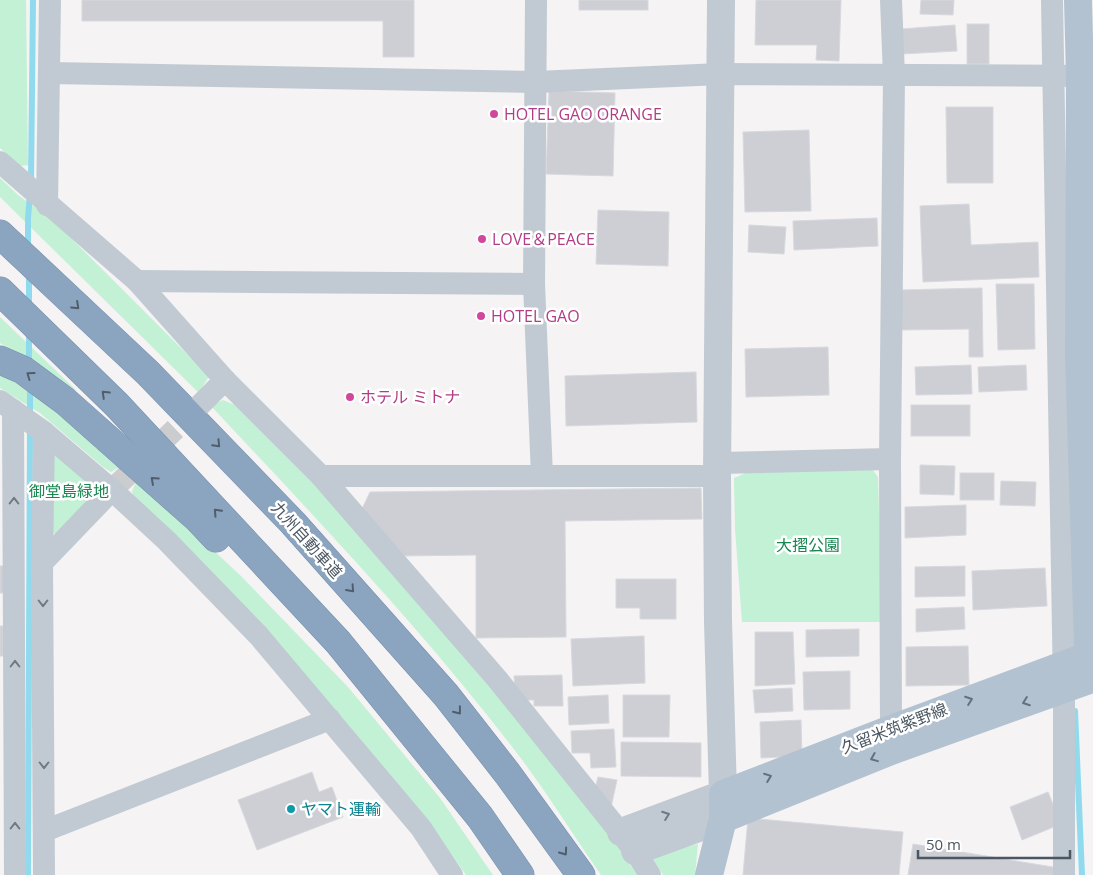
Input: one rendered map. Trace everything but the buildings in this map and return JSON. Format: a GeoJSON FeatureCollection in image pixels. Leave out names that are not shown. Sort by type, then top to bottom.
{"type":"FeatureCollection","features":[{"type":"Feature","properties":{"kind":"highway","name":"九州自動車道"},"geometry":{"type":"LineString","coordinates":[[8,242],[148,373],[292,523],[446,695],[507,773],[581,875]]}},
{"type":"Feature","properties":{"kind":"highway"},"geometry":{"type":"LineString","coordinates":[[0,291],[116,405],[338,642],[480,817],[514,866]]}},
{"type":"Feature","properties":{"kind":"highway"},"geometry":{"type":"LineString","coordinates":[[0,360],[23,370],[65,401],[198,519],[329,651],[480,817]]}},
{"type":"Feature","properties":{"kind":"main road"},"geometry":{"type":"LineString","coordinates":[[1078,0],[1086,76],[1079,355],[1082,670]]}},
{"type":"Feature","properties":{"kind":"main road","name":"久留米筑紫野線"},"geometry":{"type":"LineString","coordinates":[[723,806],[891,729],[1082,670]]}},
{"type":"Feature","properties":{"kind":"main road","name":"久留米筑紫野線"},"geometry":{"type":"LineString","coordinates":[[723,806],[891,752],[1082,670]]}},
{"type":"Feature","properties":{"kind":"main road"},"geometry":{"type":"LineString","coordinates":[[709,875],[723,806]]}},
{"type":"Feature","properties":{"kind":"street"},"geometry":{"type":"LineString","coordinates":[[48,205],[50,0]]}},
{"type":"Feature","properties":{"kind":"street"},"geometry":{"type":"LineString","coordinates":[[536,0],[534,284],[542,476]]}},
{"type":"Feature","properties":{"kind":"street"},"geometry":{"type":"LineString","coordinates":[[628,842],[723,806],[718,622],[722,0]]}},
{"type":"Feature","properties":{"kind":"street"},"geometry":{"type":"LineString","coordinates":[[891,729],[890,459],[894,76],[892,0]]}},
{"type":"Feature","properties":{"kind":"street"},"geometry":{"type":"LineString","coordinates":[[1052,0],[1053,76],[1082,670],[1064,875]]}},
{"type":"Feature","properties":{"kind":"street"},"geometry":{"type":"LineString","coordinates":[[50,73],[536,82],[721,74],[1086,76]]}},
{"type":"Feature","properties":{"kind":"street"},"geometry":{"type":"LineString","coordinates":[[0,162],[137,281],[225,380],[320,476],[498,680],[628,842],[650,875]]}},
{"type":"Feature","properties":{"kind":"street"},"geometry":{"type":"LineString","coordinates":[[137,281],[534,284]]}},
{"type":"Feature","properties":{"kind":"street"},"geometry":{"type":"LineString","coordinates":[[193,412],[225,380]]}},
{"type":"Feature","properties":{"kind":"street"},"geometry":{"type":"LineString","coordinates":[[7,406],[44,432],[112,490],[167,541],[259,636],[421,828],[452,875]]}},
{"type":"Feature","properties":{"kind":"street"},"geometry":{"type":"LineString","coordinates":[[7,406],[8,730],[15,875]]}},
{"type":"Feature","properties":{"kind":"street"},"geometry":{"type":"LineString","coordinates":[[44,432],[42,563],[44,875]]}},
{"type":"Feature","properties":{"kind":"street"},"geometry":{"type":"LineString","coordinates":[[320,476],[542,476],[718,470],[890,459]]}},
{"type":"Feature","properties":{"kind":"street"},"geometry":{"type":"LineString","coordinates":[[42,563],[112,490]]}},
{"type":"Feature","properties":{"kind":"street"},"geometry":{"type":"LineString","coordinates":[[44,831],[330,719]]}},
{"type":"Feature","properties":{"kind":"green space"},"geometry":{"type":"Polygon","coordinates":[[[0,0],[26,0],[28,165],[20,166],[0,148],[0,0]]]}},
{"type":"Feature","properties":{"kind":"green space"},"geometry":{"type":"Polygon","coordinates":[[[0,178],[18,195],[53,220],[209,376],[199,393],[0,197],[0,178]]]}},
{"type":"Feature","properties":{"kind":"green space"},"geometry":{"type":"Polygon","coordinates":[[[0,317],[77,391],[0,343],[0,317]]]}},
{"type":"Feature","properties":{"kind":"green space"},"geometry":{"type":"Polygon","coordinates":[[[0,373],[41,399],[121,466],[111,472],[103,467],[40,413],[0,388],[0,373]]]}},
{"type":"Feature","properties":{"kind":"green space"},"geometry":{"type":"Polygon","coordinates":[[[223,400],[240,407],[329,500],[488,682],[619,848],[637,875],[601,875],[522,760],[439,656],[365,572],[211,406],[223,400]]]}},
{"type":"Feature","properties":{"kind":"green space","name":"御堂島緑地"},"geometry":{"type":"Polygon","coordinates":[[[52,451],[97,489],[59,534],[49,533],[52,451]]]}},
{"type":"Feature","properties":{"kind":"green space","name":"大摺公園"},"geometry":{"type":"Polygon","coordinates":[[[758,468],[872,469],[878,477],[882,622],[742,622],[735,529],[734,478],[758,468]]]}},
{"type":"Feature","properties":{"kind":"green space"},"geometry":{"type":"Polygon","coordinates":[[[137,479],[241,576],[348,687],[440,798],[493,875],[466,875],[423,814],[136,503],[132,492],[137,479]]]}},
{"type":"Feature","properties":{"kind":"green space"},"geometry":{"type":"Polygon","coordinates":[[[698,844],[695,875],[663,875],[651,856],[698,844]]]}},
{"type":"Feature","properties":{"kind":"waterway"},"geometry":{"type":"LineString","coordinates":[[31,181],[33,0]]}},
{"type":"Feature","properties":{"kind":"waterway"},"geometry":{"type":"LineString","coordinates":[[28,249],[30,194]]}},
{"type":"Feature","properties":{"kind":"waterway"},"geometry":{"type":"LineString","coordinates":[[29,271],[29,306]]}},
{"type":"Feature","properties":{"kind":"waterway"},"geometry":{"type":"LineString","coordinates":[[29,331],[29,366]]}},
{"type":"Feature","properties":{"kind":"waterway"},"geometry":{"type":"LineString","coordinates":[[30,384],[30,416]]}},
{"type":"Feature","properties":{"kind":"waterway"},"geometry":{"type":"LineString","coordinates":[[28,875],[30,429]]}},
{"type":"Feature","properties":{"kind":"waterway"},"geometry":{"type":"LineString","coordinates":[[1075,711],[1082,875]]}},
{"type":"Feature","properties":{"kind":"tunnel"},"geometry":{"type":"LineString","coordinates":[[112,490],[193,412]]}},
{"type":"Feature","properties":{"kind":"place","name":"HOTEL GAO ORANGE"},"geometry":{"type":"Point","coordinates":[494,114]}},
{"type":"Feature","properties":{"kind":"place","name":"LOVE＆PEACE"},"geometry":{"type":"Point","coordinates":[482,239]}},
{"type":"Feature","properties":{"kind":"place","name":"HOTEL GAO"},"geometry":{"type":"Point","coordinates":[481,316]}},
{"type":"Feature","properties":{"kind":"place","name":"ホテル ミトナ"},"geometry":{"type":"Point","coordinates":[350,397]}},
{"type":"Feature","properties":{"kind":"place","name":"ヤマト運輸"},"geometry":{"type":"Point","coordinates":[291,809]}}]}
